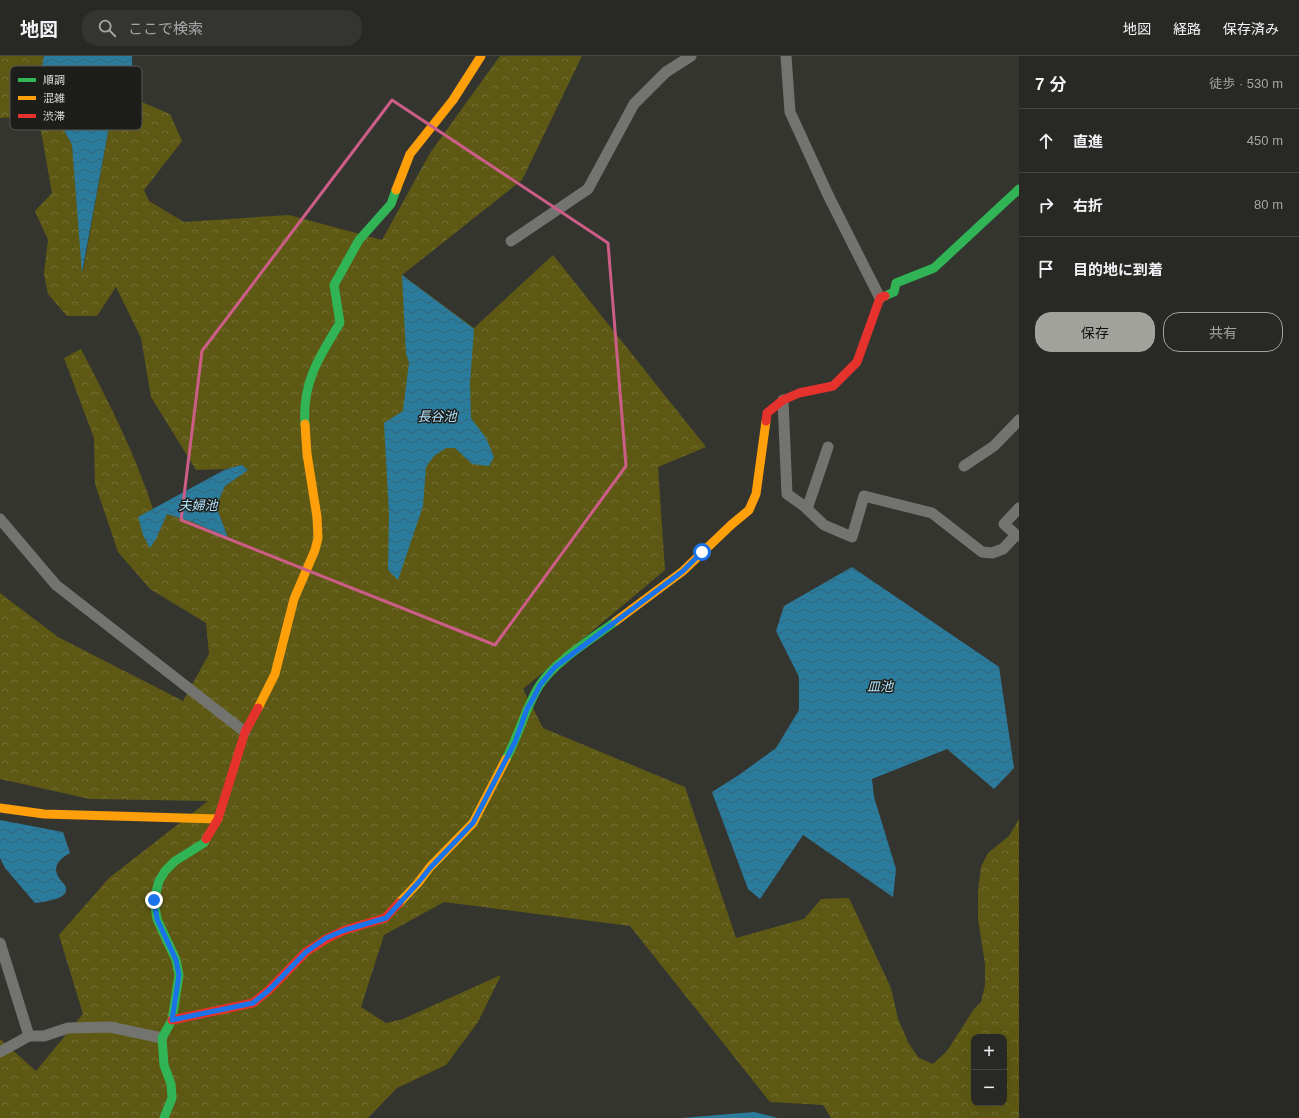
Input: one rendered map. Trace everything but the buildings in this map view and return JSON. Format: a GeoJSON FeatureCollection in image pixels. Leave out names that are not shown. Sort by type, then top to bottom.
{"type":"FeatureCollection","features":[{"type":"Feature","properties":{"kind":"street"},"geometry":{"type":"LineString","coordinates":[[164,1118],[172,1098],[171,1084],[164,1065],[162,1038],[172,1020],[179,975],[176,960],[157,919],[154,900],[159,881],[165,871],[175,860],[204,843],[218,819],[246,732],[275,674],[294,599],[315,550],[318,538],[317,517],[307,454],[304,413],[309,380],[321,354],[340,323],[334,285],[359,240],[391,204],[410,154],[453,100],[481,56]]}},
{"type":"Feature","properties":{"kind":"street"},"geometry":{"type":"LineString","coordinates":[[511,241],[588,189],[634,104],[666,72],[691,56]]}},
{"type":"Feature","properties":{"kind":"street"},"geometry":{"type":"LineString","coordinates":[[172,1020],[253,1003],[269,990],[306,952],[326,938],[345,930],[386,918],[430,868],[473,823],[515,742],[530,703],[540,685],[555,667],[683,571],[731,525],[749,510],[756,494],[767,413],[783,400],[799,393],[833,386],[857,362],[880,298],[829,197],[790,112],[786,56]]}},
{"type":"Feature","properties":{"kind":"street"},"geometry":{"type":"LineString","coordinates":[[880,298],[894,292],[896,283],[934,268],[1019,189]]}},
{"type":"Feature","properties":{"kind":"street"},"geometry":{"type":"LineString","coordinates":[[783,400],[787,494],[808,509],[824,525],[852,537],[864,496],[932,513],[982,552],[992,553],[1003,549],[1018,536],[1004,524],[1019,508]]}},
{"type":"Feature","properties":{"kind":"street"},"geometry":{"type":"LineString","coordinates":[[964,466],[994,446],[1019,420]]}},
{"type":"Feature","properties":{"kind":"street"},"geometry":{"type":"LineString","coordinates":[[808,509],[828,447]]}},
{"type":"Feature","properties":{"kind":"street"},"geometry":{"type":"LineString","coordinates":[[0,519],[56,585],[246,732]]}},
{"type":"Feature","properties":{"kind":"street"},"geometry":{"type":"LineString","coordinates":[[0,808],[44,814],[218,819]]}},
{"type":"Feature","properties":{"kind":"street"},"geometry":{"type":"LineString","coordinates":[[0,943],[29,1036]]}},
{"type":"Feature","properties":{"kind":"street"},"geometry":{"type":"LineString","coordinates":[[0,1052],[29,1036],[44,1036],[68,1028],[110,1027],[162,1038]]}},
{"type":"Feature","properties":{"kind":"highlighted area"},"geometry":{"type":"Polygon","coordinates":[[[392,100],[608,243],[626,466],[495,645],[181,520],[202,351],[392,100]]]}},
{"type":"Feature","properties":{"kind":"green space"},"geometry":{"type":"Polygon","coordinates":[[[0,56],[44,56],[42,66],[10,66],[10,117],[0,118],[0,56]]]}},
{"type":"Feature","properties":{"kind":"green space"},"geometry":{"type":"Polygon","coordinates":[[[500,56],[582,56],[522,180],[402,275],[474,328],[553,255],[706,447],[658,467],[665,570],[523,689],[543,728],[685,787],[736,938],[804,919],[821,899],[849,898],[891,988],[898,1019],[909,1044],[919,1058],[933,1064],[947,1051],[974,1009],[981,1002],[985,985],[985,964],[978,919],[978,891],[981,867],[988,853],[1009,836],[1019,819],[1019,1118],[831,1118],[823,1105],[770,1102],[630,926],[444,902],[384,935],[361,1007],[386,1023],[403,1019],[501,975],[478,1022],[446,1065],[397,1088],[368,1118],[0,1118],[0,1039],[36,1071],[83,1014],[59,935],[109,878],[208,801],[90,799],[0,779],[0,593],[58,637],[183,701],[209,654],[206,623],[150,589],[118,552],[95,484],[94,438],[64,358],[81,349],[120,428],[138,468],[153,509],[138,517],[161,525],[167,514],[193,522],[228,538],[216,506],[225,486],[248,470],[242,465],[226,469],[196,470],[151,397],[141,338],[116,287],[97,316],[67,316],[48,294],[44,274],[48,240],[35,211],[52,193],[41,131],[39,130],[64,130],[72,145],[83,271],[108,132],[109,130],[142,130],[142,102],[170,114],[182,141],[144,190],[149,201],[184,222],[289,215],[382,240],[430,153],[500,56]]]}},
{"type":"Feature","properties":{"kind":"water"},"geometry":{"type":"Polygon","coordinates":[[[44,56],[132,56],[132,66],[42,66],[44,56]]]}},
{"type":"Feature","properties":{"kind":"water"},"geometry":{"type":"Polygon","coordinates":[[[64,130],[109,130],[82,273],[72,145],[64,130]]]}},
{"type":"Feature","properties":{"kind":"water","name":"長谷池"},"geometry":{"type":"Polygon","coordinates":[[[402,275],[474,329],[470,383],[471,418],[486,438],[494,457],[489,466],[472,464],[455,448],[446,448],[434,456],[426,467],[423,506],[398,580],[388,570],[389,514],[384,423],[403,411],[409,362],[406,354],[402,275]]]}},
{"type":"Feature","properties":{"kind":"water","name":"夫婦池"},"geometry":{"type":"Polygon","coordinates":[[[242,465],[248,470],[225,486],[216,506],[228,538],[193,522],[167,514],[156,539],[150,548],[143,535],[138,517],[226,469],[242,465]]]}},
{"type":"Feature","properties":{"kind":"water","name":"皿池"},"geometry":{"type":"Polygon","coordinates":[[[852,567],[999,667],[1014,768],[994,789],[947,749],[872,779],[874,797],[896,869],[893,897],[803,835],[760,899],[748,889],[712,792],[739,775],[776,748],[799,710],[799,677],[776,631],[784,606],[852,567]]]}},
{"type":"Feature","properties":{"kind":"water"},"geometry":{"type":"Polygon","coordinates":[[[0,820],[63,832],[70,853],[60,860],[56,870],[59,878],[66,888],[64,895],[55,899],[35,903],[5,868],[0,858],[0,820]]]}},
{"type":"Feature","properties":{"kind":"water"},"geometry":{"type":"Polygon","coordinates":[[[754,1112],[778,1118],[682,1118],[754,1112]]]}},
{"type":"Feature","properties":{"kind":"traffic: fast"},"geometry":{"type":"LineString","coordinates":[[885,296],[894,292],[896,283],[934,268],[1019,189]]}},
{"type":"Feature","properties":{"kind":"traffic: fast"},"geometry":{"type":"LineString","coordinates":[[305,424],[306,396],[309,383],[325,347],[340,323],[334,285],[359,240],[391,204],[396,190]]}},
{"type":"Feature","properties":{"kind":"traffic: fast"},"geometry":{"type":"LineString","coordinates":[[506,759],[534,695],[546,677],[564,659],[616,621]]}},
{"type":"Feature","properties":{"kind":"traffic: fast"},"geometry":{"type":"LineString","coordinates":[[164,1118],[172,1098],[171,1084],[164,1065],[162,1038],[172,1020],[179,975],[176,960],[157,919],[154,900],[159,881],[165,871],[175,861],[204,843],[206,839]]}},
{"type":"Feature","properties":{"kind":"traffic: slow"},"geometry":{"type":"LineString","coordinates":[[396,190],[410,154],[453,100],[481,56]]}},
{"type":"Feature","properties":{"kind":"traffic: slow"},"geometry":{"type":"LineString","coordinates":[[616,621],[683,571],[731,525],[749,510],[756,494],[766,421]]}},
{"type":"Feature","properties":{"kind":"traffic: slow"},"geometry":{"type":"LineString","coordinates":[[258,708],[275,674],[294,599],[315,550],[318,538],[317,517],[307,454],[305,424]]}},
{"type":"Feature","properties":{"kind":"traffic: slow"},"geometry":{"type":"LineString","coordinates":[[399,903],[418,883],[430,867],[473,823],[506,759]]}},
{"type":"Feature","properties":{"kind":"traffic: slow"},"geometry":{"type":"LineString","coordinates":[[0,808],[44,814],[218,819]]}},
{"type":"Feature","properties":{"kind":"traffic: jam"},"geometry":{"type":"LineString","coordinates":[[766,421],[767,413],[783,400],[799,393],[833,386],[857,362],[880,298],[885,296]]}},
{"type":"Feature","properties":{"kind":"traffic: jam"},"geometry":{"type":"LineString","coordinates":[[206,839],[218,819],[245,732],[258,708]]}},
{"type":"Feature","properties":{"kind":"traffic: jam"},"geometry":{"type":"LineString","coordinates":[[172,1020],[253,1003],[269,990],[306,952],[326,939],[345,930],[385,918],[399,903]]}},
{"type":"Feature","properties":{"kind":"route"},"geometry":{"type":"LineString","coordinates":[[154,900],[157,919],[176,960],[179,975],[172,1020],[253,1003],[269,990],[306,952],[326,938],[345,930],[386,918],[430,868],[473,823],[515,742],[527,709],[540,685],[555,667],[683,571],[702,552]]}}]}
